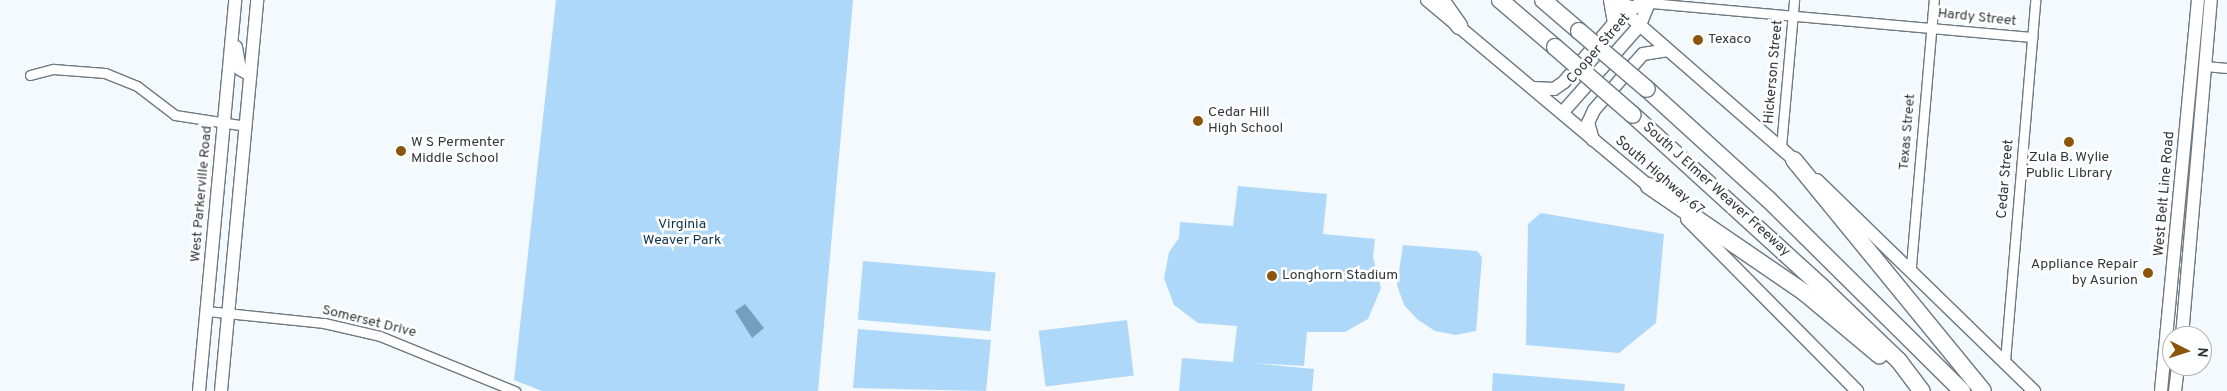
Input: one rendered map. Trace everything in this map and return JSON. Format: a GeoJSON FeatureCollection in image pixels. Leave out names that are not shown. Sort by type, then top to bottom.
{"type":"FeatureCollection","features":[{"type":"Feature","properties":{"kind":"highway"},"geometry":{"type":"LineString","coordinates":[[1441,0],[1459,26]]}},
{"type":"Feature","properties":{"kind":"highway","name":"South J Elmer Weaver Freeway"},"geometry":{"type":"LineString","coordinates":[[1500,0],[1633,115],[1831,295],[1899,361],[1922,390]]}},
{"type":"Feature","properties":{"kind":"highway","name":"South J Elmer Weaver Freeway"},"geometry":{"type":"LineString","coordinates":[[1543,0],[1647,89],[1768,199],[1962,391]]}},
{"type":"Feature","properties":{"kind":"highway"},"geometry":{"type":"LineString","coordinates":[[1794,160],[1983,391]]}},
{"type":"Feature","properties":{"kind":"highway"},"geometry":{"type":"LineString","coordinates":[[1650,186],[1805,294],[1922,390]]}},
{"type":"Feature","properties":{"kind":"main road"},"geometry":{"type":"LineString","coordinates":[[235,0],[236,57],[240,69],[250,75]]}},
{"type":"Feature","properties":{"kind":"main road","name":"West Parkerville Road"},"geometry":{"type":"LineString","coordinates":[[199,391],[235,0]]}},
{"type":"Feature","properties":{"kind":"main road"},"geometry":{"type":"LineString","coordinates":[[221,391],[257,0]]}},
{"type":"Feature","properties":{"kind":"main road","name":"South Highway 67"},"geometry":{"type":"LineString","coordinates":[[1427,0],[1650,186],[1789,317],[1858,391]]}},
{"type":"Feature","properties":{"kind":"main road"},"geometry":{"type":"LineString","coordinates":[[1611,0],[1634,8],[1648,1]]}},
{"type":"Feature","properties":{"kind":"main road"},"geometry":{"type":"LineString","coordinates":[[1611,0],[1781,147],[1911,266],[2034,391]]}},
{"type":"Feature","properties":{"kind":"main road"},"geometry":{"type":"LineString","coordinates":[[1533,88],[1554,89],[1564,82],[1614,23],[1611,0]]}},
{"type":"Feature","properties":{"kind":"main road","name":"West Belt Line Road"},"geometry":{"type":"LineString","coordinates":[[2161,391],[2198,0]]}},
{"type":"Feature","properties":{"kind":"main road","name":"West Belt Line Road"},"geometry":{"type":"LineString","coordinates":[[2183,326],[2211,0]]}},
{"type":"Feature","properties":{"kind":"main road","name":"Cooper Street"},"geometry":{"type":"LineString","coordinates":[[1562,113],[1640,25],[1648,1]]}},
{"type":"Feature","properties":{"kind":"main road"},"geometry":{"type":"LineString","coordinates":[[1593,140],[1588,123],[1594,110],[1643,54],[1668,50]]}},
{"type":"Feature","properties":{"kind":"main road"},"geometry":{"type":"LineString","coordinates":[[2175,391],[2177,376]]}},
{"type":"Feature","properties":{"kind":"street","name":"Hickerson Street"},"geometry":{"type":"LineString","coordinates":[[1781,147],[1794,0]]}},
{"type":"Feature","properties":{"kind":"street","name":"Texas Street"},"geometry":{"type":"LineString","coordinates":[[1911,266],[1934,0]]}},
{"type":"Feature","properties":{"kind":"street","name":"Cedar Street"},"geometry":{"type":"LineString","coordinates":[[2005,361],[2035,0]]}},
{"type":"Feature","properties":{"kind":"street","name":"Hardy Street"},"geometry":{"type":"LineString","coordinates":[[1648,1],[2032,37]]}},
{"type":"Feature","properties":{"kind":"street"},"geometry":{"type":"LineString","coordinates":[[2205,66],[2227,68]]}},
{"type":"Feature","properties":{"kind":"street"},"geometry":{"type":"LineString","coordinates":[[30,75],[54,69],[105,73],[137,86],[174,115],[223,125],[246,126]]}},
{"type":"Feature","properties":{"kind":"street","name":"Somerset Drive"},"geometry":{"type":"LineString","coordinates":[[207,311],[324,323],[380,336],[515,391]]}},
{"type":"Feature","properties":{"kind":"street"},"geometry":{"type":"LineString","coordinates":[[490,391],[492,382]]}},
{"type":"Feature","properties":{"kind":"green space","name":"Virginia Weaver Park"},"geometry":{"type":"Polygon","coordinates":[[[556,0],[853,0],[818,391],[542,391],[514,380],[556,0]]]}},
{"type":"Feature","properties":{"kind":"green space","name":"Longhorn Stadium"},"geometry":{"type":"Polygon","coordinates":[[[1238,186],[1327,194],[1323,234],[1375,239],[1373,257],[1381,288],[1368,319],[1345,332],[1307,332],[1304,366],[1252,363],[1314,369],[1312,391],[1179,391],[1182,358],[1233,362],[1237,326],[1198,323],[1174,305],[1164,278],[1169,252],[1179,238],[1180,222],[1233,226],[1238,186]]]}},
{"type":"Feature","properties":{"kind":"green space"},"geometry":{"type":"Polygon","coordinates":[[[1541,213],[1664,234],[1656,323],[1619,353],[1526,345],[1528,224],[1541,213]]]}},
{"type":"Feature","properties":{"kind":"green space"},"geometry":{"type":"Polygon","coordinates":[[[1403,245],[1477,251],[1482,257],[1476,331],[1456,335],[1435,331],[1418,320],[1404,305],[1397,285],[1403,245]]]}},
{"type":"Feature","properties":{"kind":"green space"},"geometry":{"type":"Polygon","coordinates":[[[863,261],[995,273],[990,331],[858,320],[863,261]]]}},
{"type":"Feature","properties":{"kind":"green space"},"geometry":{"type":"Polygon","coordinates":[[[1127,320],[1134,376],[1045,386],[1039,331],[1127,320]]]}},
{"type":"Feature","properties":{"kind":"green space"},"geometry":{"type":"Polygon","coordinates":[[[858,329],[991,340],[986,391],[853,388],[858,329]]]}},
{"type":"Feature","properties":{"kind":"green space"},"geometry":{"type":"Polygon","coordinates":[[[1493,373],[1625,384],[1624,391],[1492,391],[1493,373]]]}},
{"type":"Feature","properties":{"kind":"shaded area"},"geometry":{"type":"Polygon","coordinates":[[[745,304],[764,328],[752,338],[735,311],[745,304]]]}},
{"type":"Feature","properties":{"kind":"place","name":"Texaco"},"geometry":{"type":"Point","coordinates":[1698,40]}},
{"type":"Feature","properties":{"kind":"place","name":"Cedar Hill High School"},"geometry":{"type":"Point","coordinates":[1198,121]}},
{"type":"Feature","properties":{"kind":"place","name":"Zula B. Wylie Public Library"},"geometry":{"type":"Point","coordinates":[2069,142]}},
{"type":"Feature","properties":{"kind":"place","name":"W S Permenter Middle School"},"geometry":{"type":"Point","coordinates":[401,151]}},
{"type":"Feature","properties":{"kind":"place","name":"Appliance Repair by Asurion"},"geometry":{"type":"Point","coordinates":[2148,273]}},
{"type":"Feature","properties":{"kind":"place","name":"Longhorn Stadium"},"geometry":{"type":"Point","coordinates":[1272,276]}}]}
